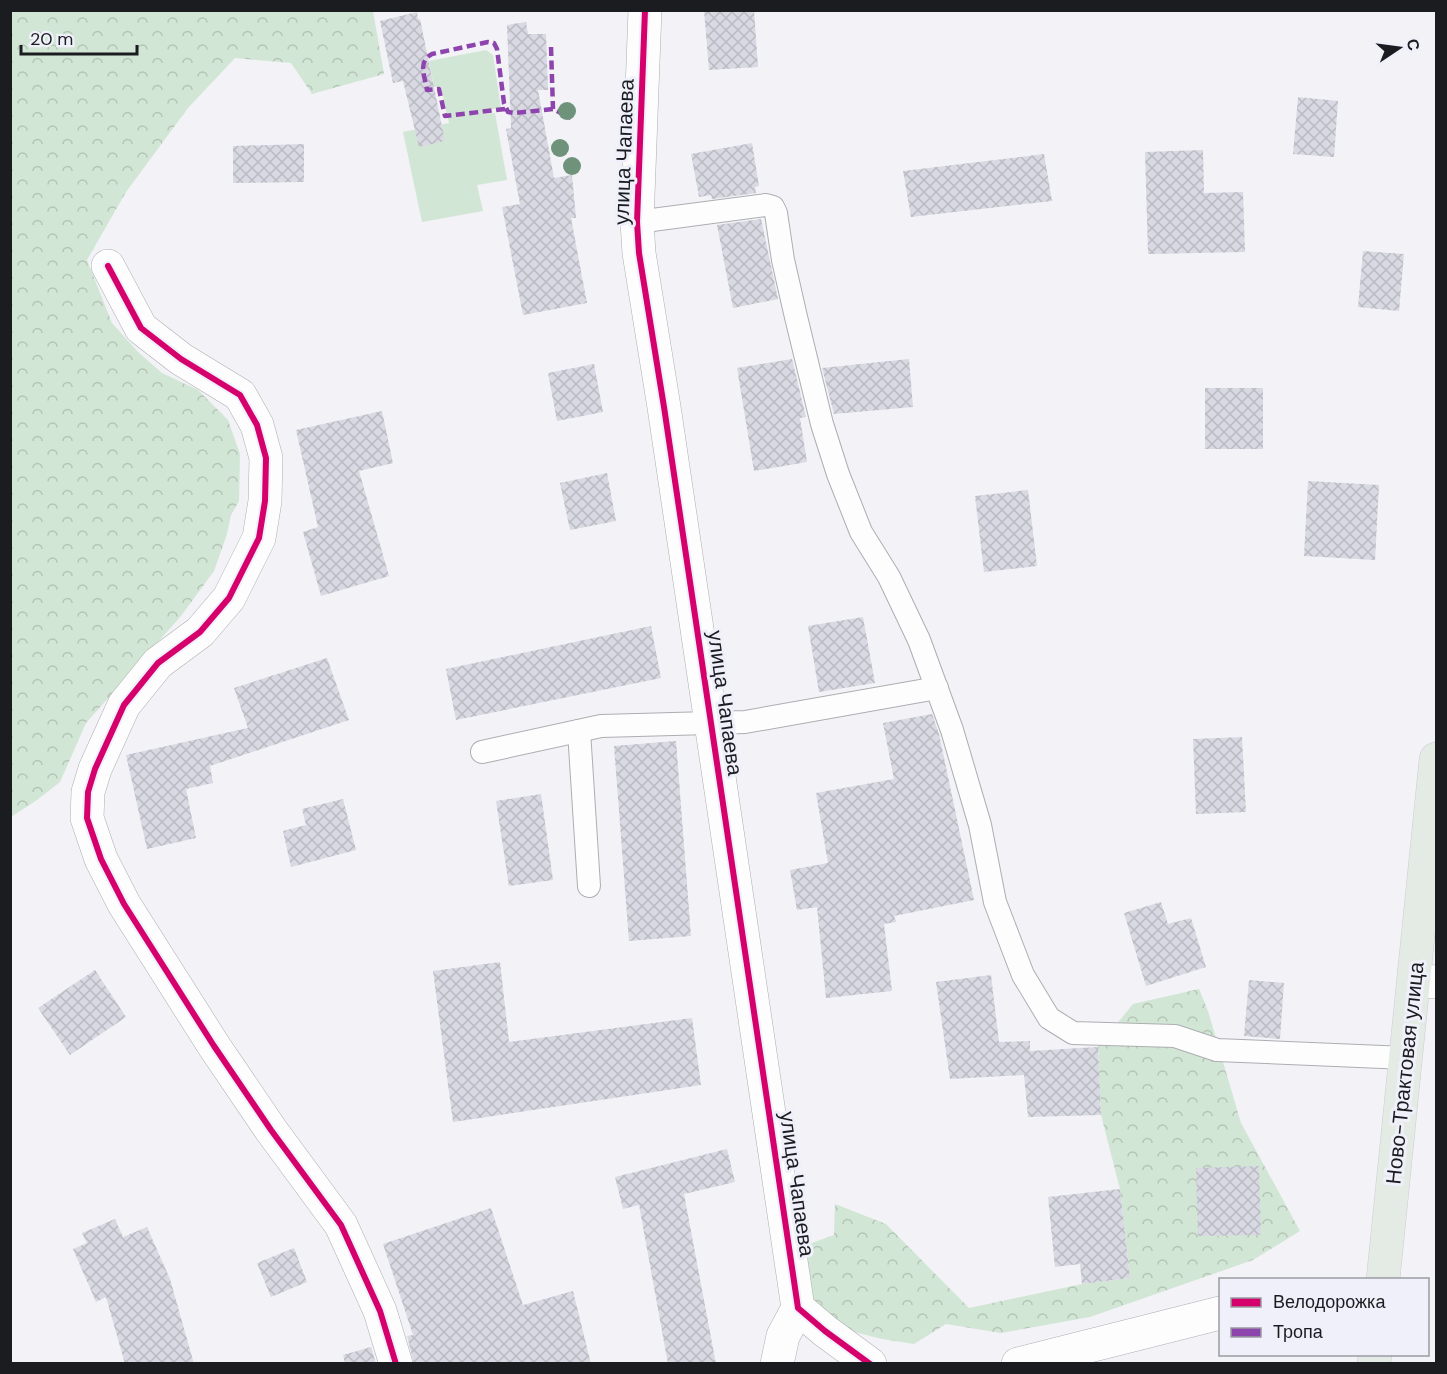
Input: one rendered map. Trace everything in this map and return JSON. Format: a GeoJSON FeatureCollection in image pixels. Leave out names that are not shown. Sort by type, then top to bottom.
{"type":"FeatureCollection","features":[{"type":"Feature","properties":{"kind":"main road","name":"Ново-Трактовая улица"},"geometry":{"type":"LineString","coordinates":[[1383,1278],[1406,1058],[1426,981],[1437,759]]}},
{"type":"Feature","properties":{"kind":"street","name":"улица Чапаева"},"geometry":{"type":"LineString","coordinates":[[645,10],[639,253],[668,430],[798,1308]]}},
{"type":"Feature","properties":{"kind":"street"},"geometry":{"type":"LineString","coordinates":[[108,266],[141,328],[181,359],[240,395],[257,426],[266,458],[265,501],[258,538],[229,598],[200,632],[158,663],[124,705],[94,770],[88,792],[87,818],[101,859],[124,904],[214,1047],[340,1225],[380,1311],[396,1364]]}},
{"type":"Feature","properties":{"kind":"street"},"geometry":{"type":"LineString","coordinates":[[777,1364],[783,1336],[798,1308],[870,1364]]}},
{"type":"Feature","properties":{"kind":"street"},"geometry":{"type":"LineString","coordinates":[[1018,1364],[1219,1314]]}},
{"type":"Feature","properties":{"kind":"lane"},"geometry":{"type":"LineString","coordinates":[[638,222],[766,205],[773,207],[776,213],[783,260],[822,424],[838,474],[861,532],[889,577],[919,640],[952,730],[980,825],[995,902],[1023,975],[1049,1018],[1073,1033],[1175,1036],[1217,1050],[1406,1058]]}},
{"type":"Feature","properties":{"kind":"lane"},"geometry":{"type":"LineString","coordinates":[[482,752],[601,726],[745,722],[937,688]]}},
{"type":"Feature","properties":{"kind":"lane"},"geometry":{"type":"LineString","coordinates":[[579,731],[589,886]]}},
{"type":"Feature","properties":{"kind":"green space"},"geometry":{"type":"Polygon","coordinates":[[[11,11],[373,11],[384,74],[312,94],[291,63],[235,58],[188,108],[126,192],[87,260],[112,323],[138,352],[162,373],[198,390],[228,420],[240,454],[239,501],[231,515],[214,571],[181,616],[86,723],[60,782],[11,817],[11,11]]]}},
{"type":"Feature","properties":{"kind":"green space"},"geometry":{"type":"Polygon","coordinates":[[[486,50],[493,55],[501,108],[483,110],[483,114],[495,113],[507,180],[477,185],[483,211],[422,222],[403,132],[449,123],[441,87],[434,87],[429,61],[486,50]]]}},
{"type":"Feature","properties":{"kind":"green space"},"geometry":{"type":"Polygon","coordinates":[[[1199,989],[1208,1011],[1241,1123],[1300,1231],[1253,1260],[1090,1317],[1001,1333],[946,1324],[914,1344],[882,1339],[839,1328],[813,1299],[804,1254],[806,1245],[834,1235],[835,1204],[886,1224],[969,1308],[1082,1284],[1130,1278],[1120,1189],[1101,1115],[1098,1047],[1133,1004],[1199,989]]]}},
{"type":"Feature","properties":{"kind":"building"},"geometry":{"type":"Polygon","coordinates":[[[704,10],[754,10],[758,67],[709,70],[704,10]]]}},
{"type":"Feature","properties":{"kind":"building"},"geometry":{"type":"Polygon","coordinates":[[[417,12],[445,141],[419,147],[403,81],[393,83],[380,21],[417,12]]]}},
{"type":"Feature","properties":{"kind":"building"},"geometry":{"type":"Polygon","coordinates":[[[526,22],[528,34],[546,34],[548,90],[538,90],[554,178],[572,175],[576,218],[571,218],[587,303],[523,315],[502,207],[520,204],[506,129],[511,128],[507,25],[526,22]]]}},
{"type":"Feature","properties":{"kind":"building"},"geometry":{"type":"Polygon","coordinates":[[[1298,97],[1338,101],[1334,157],[1293,154],[1298,97]]]}},
{"type":"Feature","properties":{"kind":"building"},"geometry":{"type":"Polygon","coordinates":[[[752,143],[759,186],[755,187],[756,193],[712,199],[711,195],[699,197],[691,154],[752,143]]]}},
{"type":"Feature","properties":{"kind":"building"},"geometry":{"type":"Polygon","coordinates":[[[304,144],[304,182],[233,183],[233,146],[304,144]]]}},
{"type":"Feature","properties":{"kind":"building"},"geometry":{"type":"Polygon","coordinates":[[[1203,150],[1204,193],[1243,192],[1245,252],[1148,254],[1145,152],[1203,150]]]}},
{"type":"Feature","properties":{"kind":"building"},"geometry":{"type":"Polygon","coordinates":[[[1044,154],[1052,201],[911,217],[903,171],[1044,154]]]}},
{"type":"Feature","properties":{"kind":"building"},"geometry":{"type":"Polygon","coordinates":[[[761,219],[778,299],[733,308],[717,225],[761,219]]]}},
{"type":"Feature","properties":{"kind":"building"},"geometry":{"type":"Polygon","coordinates":[[[1363,251],[1404,254],[1399,311],[1358,307],[1363,251]]]}},
{"type":"Feature","properties":{"kind":"building"},"geometry":{"type":"Polygon","coordinates":[[[792,359],[806,417],[800,418],[807,462],[754,471],[737,368],[792,359]]]}},
{"type":"Feature","properties":{"kind":"building"},"geometry":{"type":"Polygon","coordinates":[[[909,359],[913,407],[834,414],[822,368],[909,359]]]}},
{"type":"Feature","properties":{"kind":"building"},"geometry":{"type":"Polygon","coordinates":[[[594,364],[603,412],[557,421],[548,373],[594,364]]]}},
{"type":"Feature","properties":{"kind":"building"},"geometry":{"type":"Polygon","coordinates":[[[1205,388],[1263,388],[1263,449],[1205,449],[1205,388]]]}},
{"type":"Feature","properties":{"kind":"building"},"geometry":{"type":"Polygon","coordinates":[[[382,411],[393,463],[359,471],[389,576],[321,596],[303,532],[318,527],[296,430],[382,411]]]}},
{"type":"Feature","properties":{"kind":"building"},"geometry":{"type":"Polygon","coordinates":[[[607,473],[616,521],[570,530],[560,483],[607,473]]]}},
{"type":"Feature","properties":{"kind":"building"},"geometry":{"type":"Polygon","coordinates":[[[1308,481],[1379,485],[1375,560],[1304,556],[1308,481]]]}},
{"type":"Feature","properties":{"kind":"building"},"geometry":{"type":"Polygon","coordinates":[[[1028,490],[1037,566],[984,572],[975,496],[1028,490]]]}},
{"type":"Feature","properties":{"kind":"building"},"geometry":{"type":"Polygon","coordinates":[[[863,617],[875,683],[819,692],[808,626],[863,617]]]}},
{"type":"Feature","properties":{"kind":"building"},"geometry":{"type":"Polygon","coordinates":[[[651,626],[661,678],[456,720],[446,669],[651,626]]]}},
{"type":"Feature","properties":{"kind":"building"},"geometry":{"type":"Polygon","coordinates":[[[327,658],[349,720],[210,766],[213,783],[186,789],[196,838],[147,849],[126,755],[248,728],[234,688],[327,658]]]}},
{"type":"Feature","properties":{"kind":"building"},"geometry":{"type":"Polygon","coordinates":[[[932,714],[939,734],[974,900],[894,916],[896,922],[884,924],[892,991],[826,998],[817,907],[797,910],[790,870],[828,863],[816,793],[894,779],[883,723],[932,714]]]}},
{"type":"Feature","properties":{"kind":"building"},"geometry":{"type":"Polygon","coordinates":[[[1242,737],[1246,812],[1196,814],[1193,739],[1242,737]]]}},
{"type":"Feature","properties":{"kind":"building"},"geometry":{"type":"Polygon","coordinates":[[[676,741],[691,936],[629,941],[614,746],[676,741]]]}},
{"type":"Feature","properties":{"kind":"building"},"geometry":{"type":"Polygon","coordinates":[[[541,794],[553,880],[509,886],[496,801],[541,794]]]}},
{"type":"Feature","properties":{"kind":"building"},"geometry":{"type":"Polygon","coordinates":[[[343,799],[356,850],[291,867],[283,831],[306,825],[302,809],[343,799]]]}},
{"type":"Feature","properties":{"kind":"building"},"geometry":{"type":"Polygon","coordinates":[[[1161,902],[1168,924],[1191,918],[1206,967],[1146,986],[1124,913],[1161,902]]]}},
{"type":"Feature","properties":{"kind":"building"},"geometry":{"type":"Polygon","coordinates":[[[500,962],[509,1042],[692,1018],[701,1085],[453,1122],[433,971],[500,962]]]}},
{"type":"Feature","properties":{"kind":"building"},"geometry":{"type":"Polygon","coordinates":[[[95,970],[126,1017],[70,1055],[38,1008],[95,970]]]}},
{"type":"Feature","properties":{"kind":"building"},"geometry":{"type":"Polygon","coordinates":[[[991,975],[999,1042],[1030,1041],[1030,1051],[1098,1047],[1101,1115],[1028,1117],[1024,1075],[950,1079],[936,982],[991,975]]]}},
{"type":"Feature","properties":{"kind":"building"},"geometry":{"type":"Polygon","coordinates":[[[1249,980],[1284,983],[1280,1039],[1244,1036],[1249,980]]]}},
{"type":"Feature","properties":{"kind":"building"},"geometry":{"type":"Polygon","coordinates":[[[727,1149],[735,1182],[684,1194],[716,1364],[668,1364],[639,1205],[623,1209],[615,1177],[727,1149]]]}},
{"type":"Feature","properties":{"kind":"building"},"geometry":{"type":"Polygon","coordinates":[[[1259,1166],[1261,1235],[1198,1236],[1196,1168],[1259,1166]]]}},
{"type":"Feature","properties":{"kind":"building"},"geometry":{"type":"Polygon","coordinates":[[[1120,1189],[1130,1278],[1082,1284],[1080,1264],[1055,1267],[1048,1197],[1120,1189]]]}},
{"type":"Feature","properties":{"kind":"building"},"geometry":{"type":"Polygon","coordinates":[[[491,1208],[523,1305],[573,1291],[591,1364],[414,1364],[407,1336],[413,1335],[383,1244],[491,1208]]]}},
{"type":"Feature","properties":{"kind":"building"},"geometry":{"type":"Polygon","coordinates":[[[115,1219],[123,1237],[147,1227],[170,1279],[194,1364],[125,1364],[106,1297],[96,1302],[73,1249],[87,1243],[82,1233],[115,1219]]]}},
{"type":"Feature","properties":{"kind":"building"},"geometry":{"type":"Polygon","coordinates":[[[294,1248],[307,1282],[271,1297],[257,1263],[294,1248]]]}},
{"type":"Feature","properties":{"kind":"building"},"geometry":{"type":"Polygon","coordinates":[[[371,1347],[376,1364],[345,1364],[343,1355],[371,1347]]]}},
{"type":"Feature","properties":{"kind":"marked path"},"geometry":{"type":"LineString","coordinates":[[505,109],[445,116],[439,89],[427,90],[423,70],[427,57],[488,42],[494,43],[497,49],[504,103],[508,112],[553,109],[571,118]]}},
{"type":"Feature","properties":{"kind":"marked path"},"geometry":{"type":"LineString","coordinates":[[551,47],[553,109]]}},
{"type":"Feature","properties":{"kind":"cycle path"},"geometry":{"type":"LineString","coordinates":[[645,10],[637,222],[639,253],[798,1308],[870,1364]]}},
{"type":"Feature","properties":{"kind":"cycle path"},"geometry":{"type":"LineString","coordinates":[[108,266],[141,328],[181,359],[240,395],[257,425],[266,458],[265,501],[259,538],[229,598],[200,632],[158,663],[124,705],[95,769],[88,792],[87,818],[101,859],[124,904],[214,1046],[271,1130],[341,1225],[380,1311],[396,1364]]}}]}
